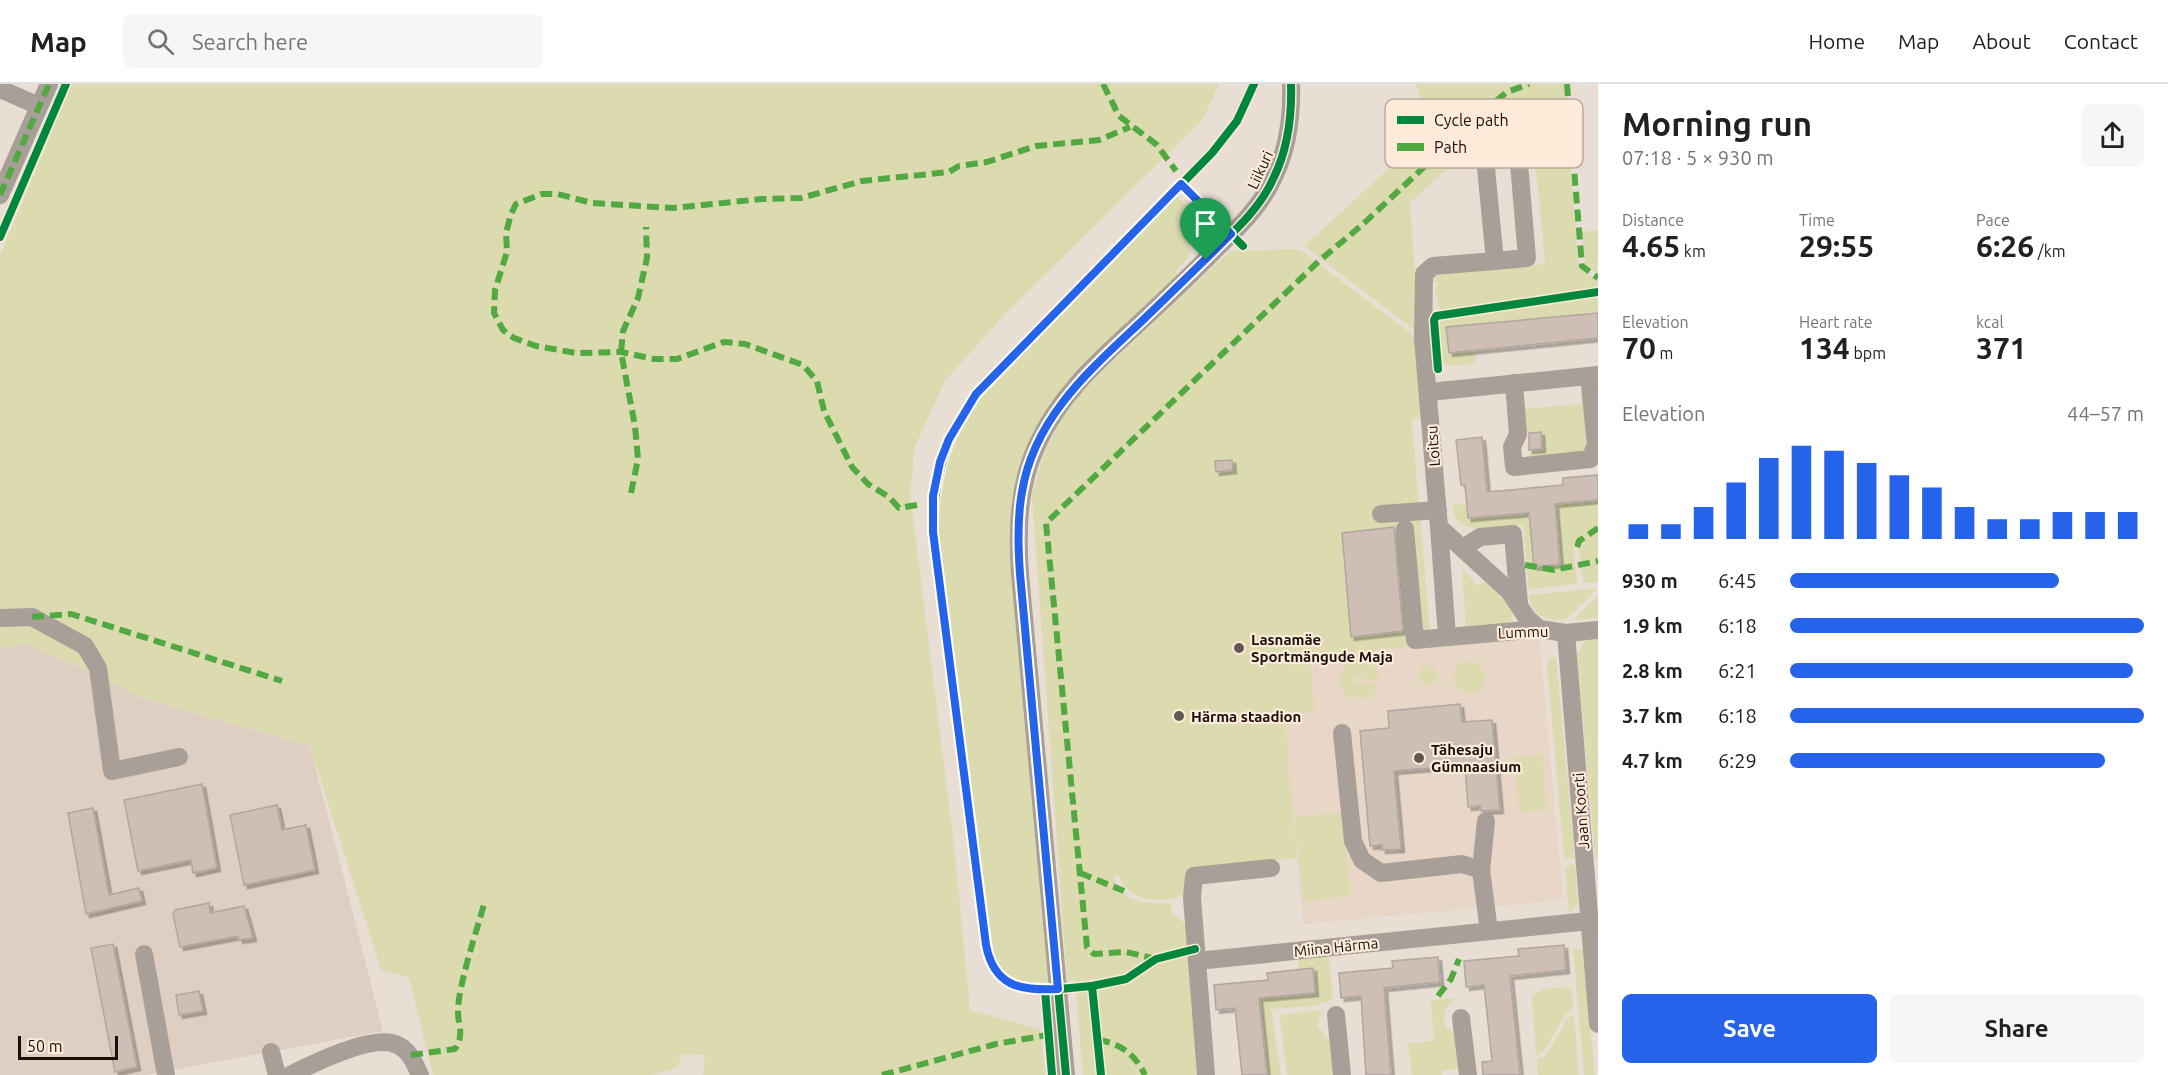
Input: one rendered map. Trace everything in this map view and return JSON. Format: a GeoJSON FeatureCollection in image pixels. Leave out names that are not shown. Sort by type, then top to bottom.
{"type":"FeatureCollection","features":[{"type":"Feature","properties":{"kind":"street"},"geometry":{"type":"LineString","coordinates":[[0,195],[49,84]]}},
{"type":"Feature","properties":{"kind":"street","name":"Liikuri"},"geometry":{"type":"LineString","coordinates":[[1066,1075],[1020,574],[1018,529],[1022,491],[1036,447],[1068,394],[1090,369],[1238,228],[1268,189],[1280,164],[1287,138],[1291,115],[1292,84]]}},
{"type":"Feature","properties":{"kind":"street"},"geometry":{"type":"LineString","coordinates":[[0,89],[39,106]]}},
{"type":"Feature","properties":{"kind":"street"},"geometry":{"type":"LineString","coordinates":[[1486,168],[1495,261],[1527,258],[1519,168]]}},
{"type":"Feature","properties":{"kind":"street","name":"Loitsu"},"geometry":{"type":"LineString","coordinates":[[1447,637],[1423,339],[1424,274],[1433,266],[1495,261]]}},
{"type":"Feature","properties":{"kind":"street"},"geometry":{"type":"LineString","coordinates":[[1429,392],[1514,383],[1594,376],[1596,445],[1590,459],[1514,467],[1512,447],[1518,434],[1514,383]]}},
{"type":"Feature","properties":{"kind":"street"},"geometry":{"type":"LineString","coordinates":[[1382,514],[1439,518],[1463,548],[1519,603],[1527,618],[1539,629]]}},
{"type":"Feature","properties":{"kind":"street","name":"Lummu"},"geometry":{"type":"LineString","coordinates":[[1405,530],[1415,640],[1539,629],[1566,633],[1598,630]]}},
{"type":"Feature","properties":{"kind":"street"},"geometry":{"type":"LineString","coordinates":[[1463,548],[1480,537],[1513,534],[1519,603]]}},
{"type":"Feature","properties":{"kind":"street"},"geometry":{"type":"LineString","coordinates":[[0,618],[32,617],[85,646],[98,668],[112,771],[179,757]]}},
{"type":"Feature","properties":{"kind":"street","name":"Jaan Koorti"},"geometry":{"type":"LineString","coordinates":[[1566,633],[1592,887],[1589,921],[1598,1024]]}},
{"type":"Feature","properties":{"kind":"street"},"geometry":{"type":"LineString","coordinates":[[1342,733],[1353,842],[1362,860],[1381,873],[1462,864],[1480,870]]}},
{"type":"Feature","properties":{"kind":"street"},"geometry":{"type":"LineString","coordinates":[[1486,821],[1480,870],[1489,931]]}},
{"type":"Feature","properties":{"kind":"street"},"geometry":{"type":"LineString","coordinates":[[1206,1075],[1192,898],[1194,876],[1271,868]]}},
{"type":"Feature","properties":{"kind":"street","name":"Miina Härma"},"geometry":{"type":"LineString","coordinates":[[1197,961],[1589,921]]}},
{"type":"Feature","properties":{"kind":"street"},"geometry":{"type":"LineString","coordinates":[[144,954],[166,1075]]}},
{"type":"Feature","properties":{"kind":"street"},"geometry":{"type":"LineString","coordinates":[[1336,1015],[1342,1075]]}},
{"type":"Feature","properties":{"kind":"street"},"geometry":{"type":"LineString","coordinates":[[1461,1018],[1468,1075]]}},
{"type":"Feature","properties":{"kind":"street"},"geometry":{"type":"LineString","coordinates":[[290,1075],[327,1056],[367,1045],[394,1043],[411,1055],[420,1075]]}},
{"type":"Feature","properties":{"kind":"street"},"geometry":{"type":"LineString","coordinates":[[271,1052],[277,1075]]}},
{"type":"Feature","properties":{"kind":"shaded area","name":"Tähesaju Gümnaasium"},"geometry":{"type":"Polygon","coordinates":[[[1539,636],[1563,900],[1303,924],[1279,659],[1539,636]]]}},
{"type":"Feature","properties":{"kind":"shaded area"},"geometry":{"type":"Polygon","coordinates":[[[25,644],[89,671],[141,698],[310,746],[383,1031],[146,1075],[0,1075],[0,648],[25,644]]]}},
{"type":"Feature","properties":{"kind":"green space"},"geometry":{"type":"Polygon","coordinates":[[[72,84],[1219,84],[1203,119],[1005,314],[945,381],[915,446],[910,494],[955,854],[970,1010],[1040,1029],[1045,1075],[703,1075],[705,1055],[682,1054],[677,1068],[651,1075],[433,1075],[409,978],[381,970],[310,746],[141,698],[89,671],[25,644],[0,648],[0,256],[72,84]]]}},
{"type":"Feature","properties":{"kind":"green space"},"geometry":{"type":"Polygon","coordinates":[[[1416,84],[1564,84],[1565,99],[1421,99],[1416,84]]]}},
{"type":"Feature","properties":{"kind":"green space"},"geometry":{"type":"Polygon","coordinates":[[[1389,168],[1448,168],[1410,203],[1415,274],[1420,274],[1415,295],[1416,331],[1304,246],[1389,168]]]}},
{"type":"Feature","properties":{"kind":"green space"},"geometry":{"type":"Polygon","coordinates":[[[1536,168],[1571,168],[1578,262],[1580,268],[1598,281],[1598,289],[1441,312],[1435,291],[1438,283],[1431,282],[1430,274],[1545,264],[1536,168]]]}},
{"type":"Feature","properties":{"kind":"green space"},"geometry":{"type":"Polygon","coordinates":[[[1176,195],[1213,232],[1206,239],[1199,236],[1189,246],[1189,257],[1176,271],[1179,274],[1103,348],[1020,475],[1049,982],[1021,982],[1006,977],[1000,972],[991,953],[938,541],[939,490],[943,467],[955,435],[983,390],[1176,195]]]}},
{"type":"Feature","properties":{"kind":"green space"},"geometry":{"type":"Polygon","coordinates":[[[1598,230],[1598,274],[1585,265],[1582,232],[1598,230]]]}},
{"type":"Feature","properties":{"kind":"green space"},"geometry":{"type":"Polygon","coordinates":[[[1300,250],[1417,338],[1424,417],[1414,418],[1412,422],[1431,645],[1279,659],[1280,665],[1310,662],[1315,712],[1285,715],[1284,712],[1297,858],[1188,869],[1189,892],[1160,900],[1139,897],[1124,885],[1119,875],[1113,876],[1122,892],[1129,897],[1144,902],[1171,903],[1172,915],[1184,924],[1188,948],[1160,952],[1156,955],[1193,950],[1204,1075],[1083,1075],[1075,980],[1067,980],[1032,495],[1044,453],[1061,420],[1085,388],[1230,251],[1300,250]]]}},
{"type":"Feature","properties":{"kind":"green space"},"geometry":{"type":"Polygon","coordinates":[[[1598,295],[1598,313],[1446,327],[1449,352],[1475,350],[1476,364],[1448,366],[1439,358],[1437,322],[1439,318],[1598,295]]]}},
{"type":"Feature","properties":{"kind":"green space"},"geometry":{"type":"Polygon","coordinates":[[[1587,403],[1591,444],[1583,453],[1530,457],[1529,450],[1542,449],[1541,432],[1525,433],[1523,409],[1587,403]]]}},
{"type":"Feature","properties":{"kind":"green space"},"geometry":{"type":"Polygon","coordinates":[[[1554,497],[1598,500],[1598,582],[1583,583],[1578,543],[1573,544],[1577,584],[1529,589],[1523,525],[1491,529],[1470,527],[1461,523],[1455,516],[1452,505],[1467,504],[1469,518],[1528,513],[1535,567],[1560,564],[1554,497]]]}},
{"type":"Feature","properties":{"kind":"green space"},"geometry":{"type":"Polygon","coordinates":[[[1462,569],[1478,586],[1486,580],[1502,594],[1512,609],[1511,623],[1466,627],[1462,569]]]}},
{"type":"Feature","properties":{"kind":"green space"},"geometry":{"type":"Polygon","coordinates":[[[1598,588],[1566,619],[1547,618],[1537,613],[1529,595],[1598,588]]]}},
{"type":"Feature","properties":{"kind":"green space"},"geometry":{"type":"Polygon","coordinates":[[[1598,595],[1598,618],[1573,620],[1598,595]]]}},
{"type":"Feature","properties":{"kind":"green space"},"geometry":{"type":"Polygon","coordinates":[[[1598,639],[1598,858],[1595,857],[1577,655],[1585,641],[1598,639]]]}},
{"type":"Feature","properties":{"kind":"green space"},"geometry":{"type":"Polygon","coordinates":[[[1556,657],[1575,859],[1564,858],[1547,664],[1551,658],[1556,657]]]}},
{"type":"Feature","properties":{"kind":"green space"},"geometry":{"type":"Polygon","coordinates":[[[1356,659],[1368,661],[1377,670],[1379,682],[1364,679],[1361,674],[1355,676],[1354,681],[1357,684],[1363,682],[1378,685],[1374,693],[1364,699],[1347,696],[1338,682],[1345,665],[1356,659]]]}},
{"type":"Feature","properties":{"kind":"green space"},"geometry":{"type":"Polygon","coordinates":[[[1469,661],[1480,666],[1485,677],[1480,688],[1469,693],[1458,688],[1453,677],[1458,666],[1469,661]]]}},
{"type":"Feature","properties":{"kind":"green space"},"geometry":{"type":"Polygon","coordinates":[[[1428,665],[1435,668],[1438,675],[1435,682],[1428,685],[1421,682],[1418,675],[1421,668],[1428,665]]]}},
{"type":"Feature","properties":{"kind":"green space"},"geometry":{"type":"Polygon","coordinates":[[[1542,754],[1547,809],[1519,812],[1514,757],[1542,754]]]}},
{"type":"Feature","properties":{"kind":"green space"},"geometry":{"type":"Polygon","coordinates":[[[1342,812],[1350,896],[1303,901],[1295,817],[1342,812]]]}},
{"type":"Feature","properties":{"kind":"green space"},"geometry":{"type":"Polygon","coordinates":[[[1575,864],[1578,903],[1569,914],[1565,867],[1575,864]]]}},
{"type":"Feature","properties":{"kind":"green space"},"geometry":{"type":"Polygon","coordinates":[[[1583,949],[1595,1075],[1584,1075],[1573,950],[1583,949]]]}},
{"type":"Feature","properties":{"kind":"green space"},"geometry":{"type":"Polygon","coordinates":[[[1329,955],[1333,999],[1315,1006],[1271,1009],[1281,1075],[1267,1075],[1259,993],[1270,997],[1315,993],[1313,969],[1298,970],[1298,958],[1329,955]]]}},
{"type":"Feature","properties":{"kind":"green space"},"geometry":{"type":"Polygon","coordinates":[[[1571,987],[1573,1008],[1566,1014],[1542,1053],[1536,1056],[1532,996],[1544,989],[1571,987]]]}},
{"type":"Feature","properties":{"kind":"green space"},"geometry":{"type":"Polygon","coordinates":[[[1457,998],[1447,1007],[1444,1019],[1447,1029],[1459,1035],[1463,1068],[1442,1070],[1442,1075],[1412,1075],[1408,1043],[1434,1041],[1431,1000],[1457,998]]]}},
{"type":"Feature","properties":{"kind":"green space"},"geometry":{"type":"Polygon","coordinates":[[[1322,1010],[1317,1025],[1331,1043],[1335,1075],[1287,1075],[1280,1015],[1322,1010]]]}},
{"type":"Feature","properties":{"kind":"green space"},"geometry":{"type":"Polygon","coordinates":[[[1574,1015],[1579,1075],[1538,1075],[1537,1059],[1546,1056],[1568,1018],[1574,1015]]]}},
{"type":"Feature","properties":{"kind":"building"},"geometry":{"type":"Polygon","coordinates":[[[1598,313],[1598,338],[1449,353],[1446,327],[1598,313]]]}},
{"type":"Feature","properties":{"kind":"building"},"geometry":{"type":"Polygon","coordinates":[[[1541,432],[1542,449],[1529,450],[1529,433],[1541,432]]]}},
{"type":"Feature","properties":{"kind":"building"},"geometry":{"type":"Polygon","coordinates":[[[1482,437],[1487,492],[1563,485],[1563,478],[1598,475],[1598,500],[1555,504],[1560,564],[1534,567],[1529,513],[1468,518],[1465,485],[1461,485],[1456,440],[1482,437]]]}},
{"type":"Feature","properties":{"kind":"building"},"geometry":{"type":"Polygon","coordinates":[[[1232,460],[1233,470],[1216,472],[1215,461],[1232,460]]]}},
{"type":"Feature","properties":{"kind":"building"},"geometry":{"type":"Polygon","coordinates":[[[1394,527],[1403,631],[1351,637],[1342,533],[1394,527]]]}},
{"type":"Feature","properties":{"kind":"building"},"geometry":{"type":"Polygon","coordinates":[[[1460,704],[1462,722],[1492,720],[1500,810],[1481,811],[1480,806],[1468,807],[1465,765],[1394,771],[1401,849],[1382,850],[1382,845],[1370,846],[1360,731],[1389,728],[1388,711],[1460,704]]]}},
{"type":"Feature","properties":{"kind":"building"},"geometry":{"type":"Polygon","coordinates":[[[202,784],[217,868],[193,873],[191,860],[138,871],[124,800],[202,784]]]}},
{"type":"Feature","properties":{"kind":"building"},"geometry":{"type":"Polygon","coordinates":[[[277,805],[282,830],[306,825],[315,870],[244,885],[230,815],[277,805]]]}},
{"type":"Feature","properties":{"kind":"building"},"geometry":{"type":"Polygon","coordinates":[[[93,808],[109,895],[139,888],[142,901],[86,914],[68,813],[93,808]]]}},
{"type":"Feature","properties":{"kind":"building"},"geometry":{"type":"Polygon","coordinates":[[[209,903],[210,913],[244,906],[253,938],[239,940],[238,936],[180,947],[173,914],[175,910],[209,903]]]}},
{"type":"Feature","properties":{"kind":"building"},"geometry":{"type":"Polygon","coordinates":[[[113,944],[137,1067],[115,1072],[91,948],[113,944]]]}},
{"type":"Feature","properties":{"kind":"building"},"geometry":{"type":"Polygon","coordinates":[[[1564,945],[1566,970],[1510,976],[1520,1075],[1483,1075],[1482,1062],[1492,1061],[1484,985],[1466,987],[1464,961],[1519,956],[1518,949],[1564,945]]]}},
{"type":"Feature","properties":{"kind":"building"},"geometry":{"type":"Polygon","coordinates":[[[1438,957],[1440,982],[1384,988],[1391,1075],[1366,1075],[1361,996],[1341,998],[1339,973],[1393,968],[1392,961],[1438,957]]]}},
{"type":"Feature","properties":{"kind":"building"},"geometry":{"type":"Polygon","coordinates":[[[1313,968],[1315,993],[1259,998],[1267,1075],[1242,1075],[1235,1008],[1216,1010],[1214,985],[1268,980],[1267,973],[1313,968]]]}},
{"type":"Feature","properties":{"kind":"building"},"geometry":{"type":"Polygon","coordinates":[[[199,991],[203,1011],[179,1015],[176,995],[199,991]]]}},
{"type":"Feature","properties":{"kind":"marked path"},"geometry":{"type":"LineString","coordinates":[[0,195],[49,84]]}},
{"type":"Feature","properties":{"kind":"marked path"},"geometry":{"type":"LineString","coordinates":[[1103,84],[1119,116],[1157,145],[1176,171]]}},
{"type":"Feature","properties":{"kind":"marked path"},"geometry":{"type":"LineString","coordinates":[[1498,99],[1507,92],[1529,84]]}},
{"type":"Feature","properties":{"kind":"marked path"},"geometry":{"type":"LineString","coordinates":[[1567,84],[1568,99]]}},
{"type":"Feature","properties":{"kind":"marked path"},"geometry":{"type":"LineString","coordinates":[[917,505],[899,508],[889,497],[868,484],[852,467],[824,411],[817,381],[803,365],[745,344],[724,342],[677,359],[654,359],[621,352],[576,353],[536,346],[514,338],[503,330],[494,313],[495,290],[507,252],[506,233],[516,204],[542,194],[558,194],[592,203],[673,208],[762,199],[801,198],[862,181],[949,172],[959,166],[987,162],[1036,146],[1099,140],[1130,127]]}},
{"type":"Feature","properties":{"kind":"marked path"},"geometry":{"type":"LineString","coordinates":[[1156,959],[1126,952],[1094,954],[1087,947],[1046,523],[1319,261],[1362,225],[1423,168]]}},
{"type":"Feature","properties":{"kind":"marked path"},"geometry":{"type":"LineString","coordinates":[[1574,168],[1582,266],[1598,278]]}},
{"type":"Feature","properties":{"kind":"marked path"},"geometry":{"type":"LineString","coordinates":[[631,493],[638,459],[635,426],[621,352],[623,331],[638,298],[647,258],[646,227]]}},
{"type":"Feature","properties":{"kind":"marked path"},"geometry":{"type":"LineString","coordinates":[[1577,547],[1579,541],[1598,528]]}},
{"type":"Feature","properties":{"kind":"marked path"},"geometry":{"type":"LineString","coordinates":[[1525,565],[1554,570],[1598,561]]}},
{"type":"Feature","properties":{"kind":"marked path"},"geometry":{"type":"LineString","coordinates":[[32,617],[71,614],[282,681]]}},
{"type":"Feature","properties":{"kind":"marked path"},"geometry":{"type":"LineString","coordinates":[[1080,873],[1124,891]]}},
{"type":"Feature","properties":{"kind":"marked path"},"geometry":{"type":"LineString","coordinates":[[411,1055],[455,1049],[458,1044],[461,990],[484,904]]}},
{"type":"Feature","properties":{"kind":"marked path"},"geometry":{"type":"LineString","coordinates":[[1438,996],[1451,979],[1459,959]]}},
{"type":"Feature","properties":{"kind":"marked path"},"geometry":{"type":"LineString","coordinates":[[882,1075],[996,1044],[1053,1034]]}},
{"type":"Feature","properties":{"kind":"marked path"},"geometry":{"type":"LineString","coordinates":[[1098,1040],[1120,1047],[1132,1055],[1145,1075]]}},
{"type":"Feature","properties":{"kind":"cycle path"},"geometry":{"type":"LineString","coordinates":[[0,237],[66,84]]}},
{"type":"Feature","properties":{"kind":"cycle path"},"geometry":{"type":"LineString","coordinates":[[1101,1075],[1092,986],[1049,989],[1021,986],[998,973],[989,961],[933,532],[936,493],[949,444],[976,394],[1212,153],[1237,121],[1254,84]]}},
{"type":"Feature","properties":{"kind":"cycle path"},"geometry":{"type":"LineString","coordinates":[[1066,1075],[1020,574],[1019,525],[1022,492],[1037,445],[1046,427],[1068,395],[1107,353],[1234,232],[1263,197],[1279,166],[1286,143],[1290,120],[1291,84]]}},
{"type":"Feature","properties":{"kind":"cycle path"},"geometry":{"type":"LineString","coordinates":[[1181,184],[1243,246]]}},
{"type":"Feature","properties":{"kind":"cycle path"},"geometry":{"type":"LineString","coordinates":[[1438,369],[1434,320],[1436,316],[1598,292]]}},
{"type":"Feature","properties":{"kind":"cycle path"},"geometry":{"type":"LineString","coordinates":[[1092,986],[1126,979],[1156,959],[1195,949]]}},
{"type":"Feature","properties":{"kind":"cycle path"},"geometry":{"type":"LineString","coordinates":[[1045,990],[1052,1075]]}},
{"type":"Feature","properties":{"kind":"place","name":"Lasnamäe Sportmängude Maja"},"geometry":{"type":"Point","coordinates":[1239,648]}},
{"type":"Feature","properties":{"kind":"place","name":"Härma staadion"},"geometry":{"type":"Point","coordinates":[1179,716]}},
{"type":"Feature","properties":{"kind":"place","name":"Tähesaju Gümnaasium"},"geometry":{"type":"Point","coordinates":[1419,758]}},
{"type":"Feature","properties":{"kind":"route"},"geometry":{"type":"LineString","coordinates":[[1181,184],[1231,234],[1206,260],[1090,369],[1075,386],[1050,420],[1027,471],[1022,491],[1018,553],[1058,989],[1045,990],[1013,985],[997,976],[989,961],[986,945],[933,532],[933,496],[940,462],[949,439],[963,414],[994,373],[1181,184]]}}]}
